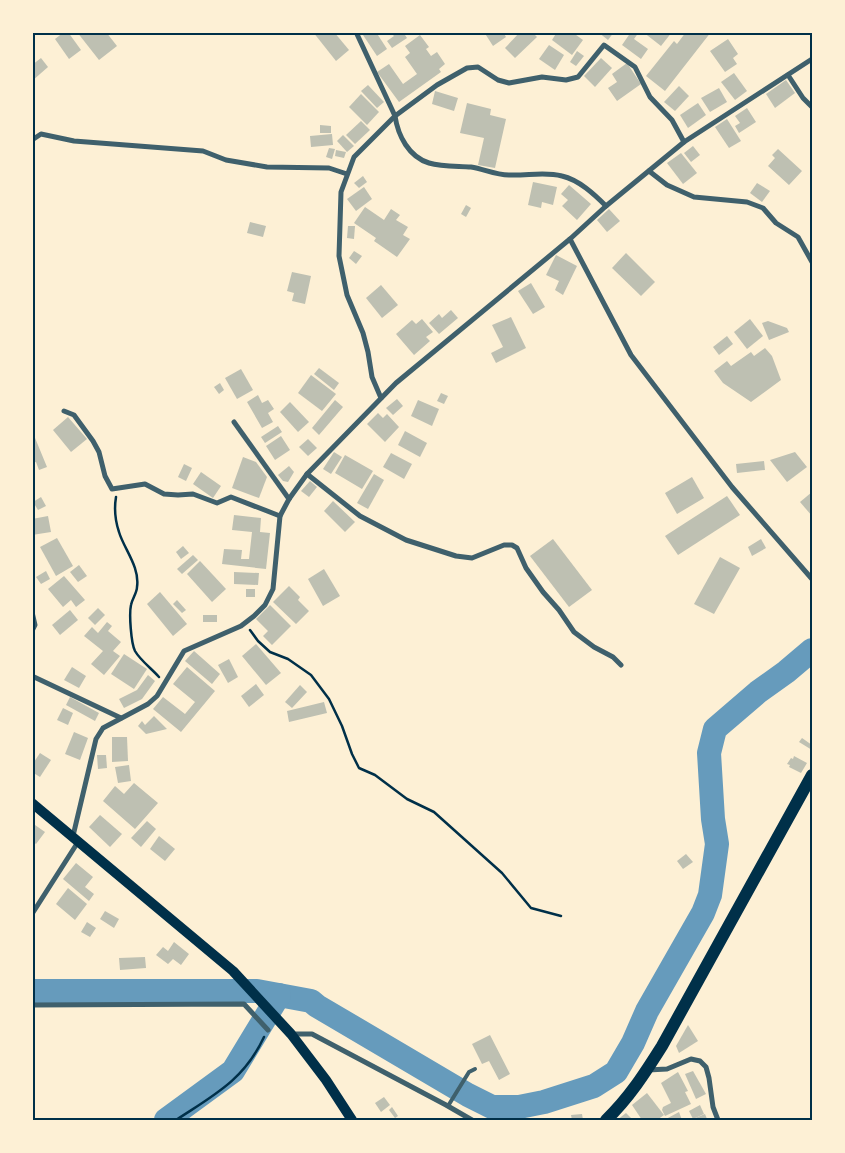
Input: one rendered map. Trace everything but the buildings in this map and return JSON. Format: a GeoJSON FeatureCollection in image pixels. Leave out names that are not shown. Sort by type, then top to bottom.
{"type":"FeatureCollection","features":[{"type":"Feature","properties":{"kind":"highway"},"geometry":{"type":"LineString","coordinates":[[606,1120],[618,1110],[647,1070],[812,775]]}},
{"type":"Feature","properties":{"kind":"main road"},"geometry":{"type":"LineString","coordinates":[[32,803],[233,971],[290,1034],[326,1080],[352,1120]]}},
{"type":"Feature","properties":{"kind":"street"},"geometry":{"type":"LineString","coordinates":[[356,32],[395,116],[397,130],[406,146],[417,158],[430,164],[474,168],[498,174],[511,175],[540,172],[564,176],[587,189],[606,206]]}},
{"type":"Feature","properties":{"kind":"street"},"geometry":{"type":"LineString","coordinates":[[380,398],[372,377],[363,333],[347,294],[339,256],[341,192],[354,156],[395,116],[437,85],[467,68],[478,67],[498,80],[508,83],[542,77],[566,80],[578,77],[604,45],[635,68],[650,97],[672,120],[684,142]]}},
{"type":"Feature","properties":{"kind":"street"},"geometry":{"type":"LineString","coordinates":[[32,914],[76,839],[96,739],[103,728],[148,704],[157,696],[184,651],[245,623],[265,604],[272,589],[280,516],[289,499],[307,474],[396,383],[570,239],[606,206],[684,142],[812,59]]}},
{"type":"Feature","properties":{"kind":"street"},"geometry":{"type":"LineString","coordinates":[[788,75],[803,98],[812,107]]}},
{"type":"Feature","properties":{"kind":"street"},"geometry":{"type":"LineString","coordinates":[[32,140],[42,134],[74,141],[203,151],[226,160],[267,167],[329,168],[347,174]]}},
{"type":"Feature","properties":{"kind":"street"},"geometry":{"type":"LineString","coordinates":[[649,171],[668,185],[694,198],[747,202],[763,208],[776,223],[798,237],[812,262]]}},
{"type":"Feature","properties":{"kind":"street"},"geometry":{"type":"LineString","coordinates":[[570,239],[631,355],[732,487],[812,579]]}},
{"type":"Feature","properties":{"kind":"street"},"geometry":{"type":"LineString","coordinates":[[64,411],[74,415],[93,441],[99,452],[112,489],[145,484],[164,494],[178,496],[193,494],[217,503],[231,497],[280,516]]}},
{"type":"Feature","properties":{"kind":"street"},"geometry":{"type":"LineString","coordinates":[[234,422],[289,499]]}},
{"type":"Feature","properties":{"kind":"street"},"geometry":{"type":"LineString","coordinates":[[307,474],[360,516],[406,540],[456,556],[472,558],[504,545],[512,545],[517,548],[526,568],[574,632],[594,647],[613,657],[621,665]]}},
{"type":"Feature","properties":{"kind":"street"},"geometry":{"type":"LineString","coordinates":[[32,612],[35,625],[32,631]]}},
{"type":"Feature","properties":{"kind":"street"},"geometry":{"type":"LineString","coordinates":[[32,676],[121,718]]}},
{"type":"Feature","properties":{"kind":"street"},"geometry":{"type":"LineString","coordinates":[[32,1005],[244,1004],[268,1030]]}},
{"type":"Feature","properties":{"kind":"street"},"geometry":{"type":"LineString","coordinates":[[290,1034],[312,1034],[472,1120]]}},
{"type":"Feature","properties":{"kind":"street"},"geometry":{"type":"LineString","coordinates":[[647,1070],[667,1069],[691,1059],[700,1061],[706,1067],[710,1078],[718,1120]]}},
{"type":"Feature","properties":{"kind":"lane"},"geometry":{"type":"LineString","coordinates":[[448,1106],[469,1072],[475,1069]]}},
{"type":"Feature","properties":{"kind":"path"},"geometry":{"type":"LineString","coordinates":[[116,488],[114,510],[119,532],[132,560],[138,587],[131,605],[130,615],[134,646],[136,652],[165,682]]}},
{"type":"Feature","properties":{"kind":"path"},"geometry":{"type":"LineString","coordinates":[[245,623],[258,641],[270,652],[288,659],[311,675],[329,699],[359,768],[375,775],[407,799],[434,812],[502,873],[531,908],[561,916]]}},
{"type":"Feature","properties":{"kind":"path"},"geometry":{"type":"LineString","coordinates":[[176,1120],[234,1080],[258,1049],[268,1030]]}},
{"type":"Feature","properties":{"kind":"waterway"},"geometry":{"type":"LineString","coordinates":[[32,991],[257,991],[311,1001],[468,1095],[492,1107],[519,1107],[544,1102],[594,1086],[616,1072],[633,1043],[647,1011],[703,913],[710,895],[717,844],[713,819],[709,753],[715,729],[758,692],[812,650]]}},
{"type":"Feature","properties":{"kind":"waterway"},"geometry":{"type":"LineString","coordinates":[[166,1120],[233,1071],[279,995]]}}]}
